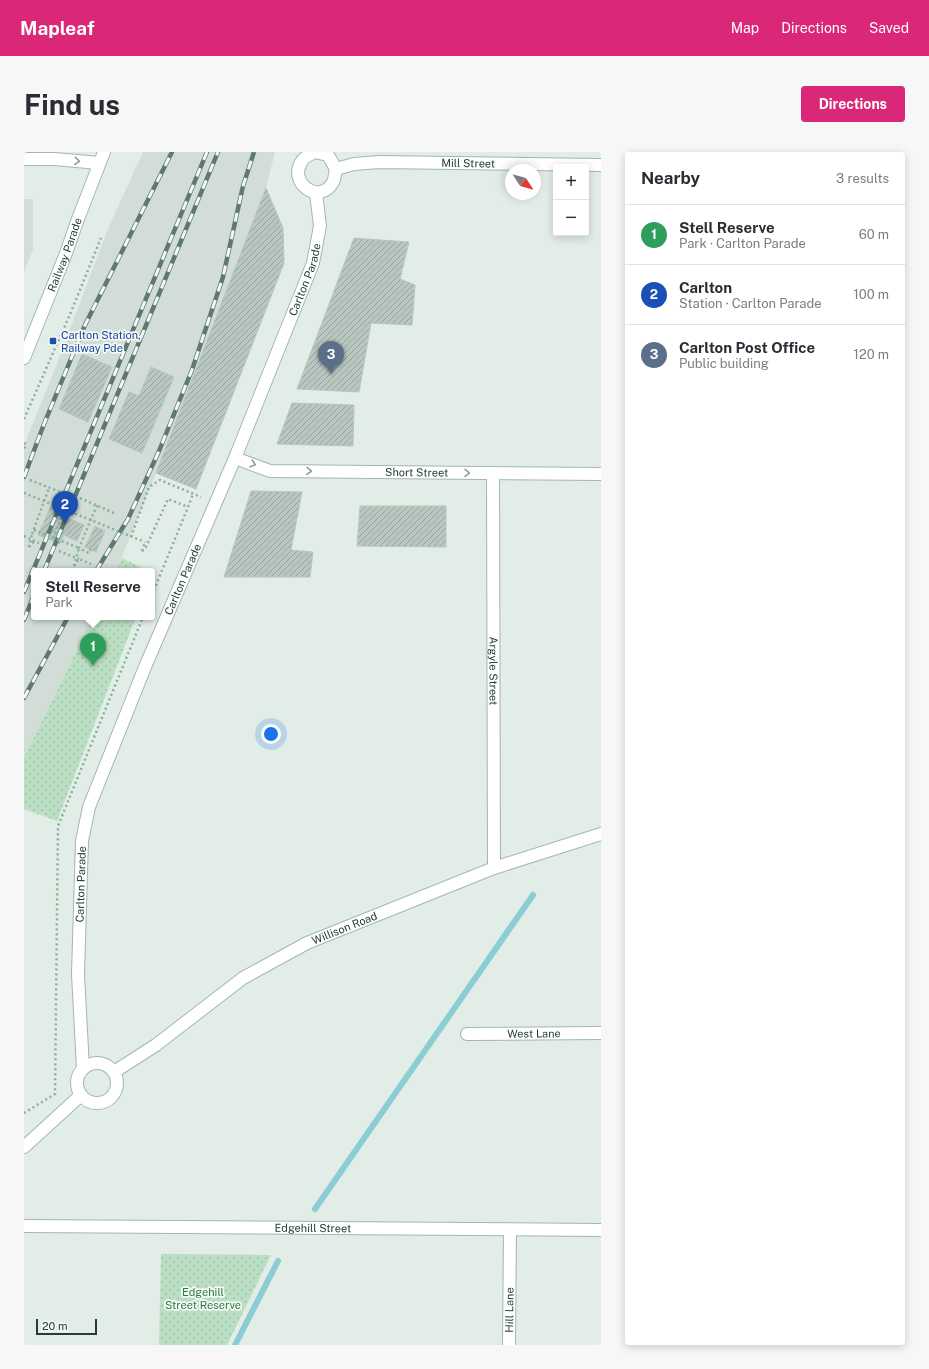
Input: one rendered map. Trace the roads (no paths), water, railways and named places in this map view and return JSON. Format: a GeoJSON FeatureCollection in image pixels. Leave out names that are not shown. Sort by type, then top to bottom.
{"type":"FeatureCollection","features":[{"type":"Feature","properties":{"kind":"street"},"geometry":{"type":"LineString","coordinates":[[314,152],[328,155],[336,169],[333,182],[326,190],[316,193],[308,190],[299,181],[298,169],[303,160],[314,152]]}},
{"type":"Feature","properties":{"kind":"street"},"geometry":{"type":"LineString","coordinates":[[24,159],[102,158]]}},
{"type":"Feature","properties":{"kind":"street","name":"Railway Parade"},"geometry":{"type":"LineString","coordinates":[[24,358],[102,158]]}},
{"type":"Feature","properties":{"kind":"street","name":"Mill Street"},"geometry":{"type":"LineString","coordinates":[[336,169],[354,164],[379,162],[601,165]]}},
{"type":"Feature","properties":{"kind":"street","name":"Carlton Parade"},"geometry":{"type":"LineString","coordinates":[[83,1069],[78,974],[82,841],[89,807],[146,667],[235,458],[313,263],[320,226],[316,193]]}},
{"type":"Feature","properties":{"kind":"street","name":"Short Street"},"geometry":{"type":"LineString","coordinates":[[235,458],[270,471],[601,474]]}},
{"type":"Feature","properties":{"kind":"street","name":"Argyle Street"},"geometry":{"type":"LineString","coordinates":[[494,473],[494,868]]}},
{"type":"Feature","properties":{"kind":"street","name":"Willison Road"},"geometry":{"type":"LineString","coordinates":[[114,1072],[156,1045],[243,978],[307,943],[494,868],[601,834]]}},
{"type":"Feature","properties":{"kind":"street","name":"West Lane"},"geometry":{"type":"LineString","coordinates":[[467,1034],[601,1033]]}},
{"type":"Feature","properties":{"kind":"street"},"geometry":{"type":"LineString","coordinates":[[99,1063],[110,1068],[114,1072],[117,1079],[117,1085],[111,1098],[106,1102],[92,1103],[81,1095],[78,1090],[78,1079],[83,1069],[99,1063]]}},
{"type":"Feature","properties":{"kind":"street"},"geometry":{"type":"LineString","coordinates":[[24,1147],[81,1095]]}},
{"type":"Feature","properties":{"kind":"street","name":"Edgehill Street"},"geometry":{"type":"LineString","coordinates":[[24,1226],[601,1230]]}},
{"type":"Feature","properties":{"kind":"street","name":"Hill Lane"},"geometry":{"type":"LineString","coordinates":[[509,1345],[510,1230]]}},
{"type":"Feature","properties":{"kind":"waterway"},"geometry":{"type":"LineString","coordinates":[[315,1209],[533,895]]}},
{"type":"Feature","properties":{"kind":"waterway"},"geometry":{"type":"LineString","coordinates":[[235,1345],[278,1261]]}},
{"type":"Feature","properties":{"kind":"railway"},"geometry":{"type":"LineString","coordinates":[[24,477],[85,325],[172,152]]}},
{"type":"Feature","properties":{"kind":"railway"},"geometry":{"type":"LineString","coordinates":[[34,568],[207,152]]}},
{"type":"Feature","properties":{"kind":"railway"},"geometry":{"type":"LineString","coordinates":[[45,568],[218,152]]}},
{"type":"Feature","properties":{"kind":"railway"},"geometry":{"type":"LineString","coordinates":[[98,568],[128,519],[159,451],[192,370],[223,277],[243,186],[254,152]]}},
{"type":"Feature","properties":{"kind":"railway"},"geometry":{"type":"LineString","coordinates":[[24,592],[31,575]]}},
{"type":"Feature","properties":{"kind":"railway"},"geometry":{"type":"LineString","coordinates":[[24,620],[31,602]]}},
{"type":"Feature","properties":{"kind":"railway"},"geometry":{"type":"LineString","coordinates":[[24,698],[66,620]]}},
{"type":"Feature","properties":{"kind":"place","name":"Carlton Station, Railway Pde"},"geometry":{"type":"Point","coordinates":[53,341]}},
{"type":"Feature","properties":{"kind":"place","name":"Carlton Post Office"},"geometry":{"type":"Point","coordinates":[331,374]}},
{"type":"Feature","properties":{"kind":"place","name":"Carlton"},"geometry":{"type":"Point","coordinates":[65,524]}},
{"type":"Feature","properties":{"kind":"place","name":"Stell Reserve"},"geometry":{"type":"Point","coordinates":[93,666]}},
{"type":"Feature","properties":{"kind":"park label","name":"Edgehill Street Reserve"},"geometry":{"type":"Point","coordinates":[203,1298]}}]}
